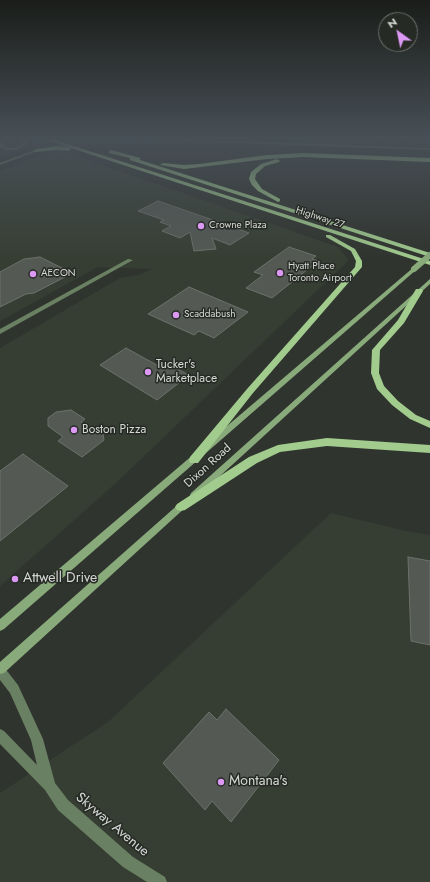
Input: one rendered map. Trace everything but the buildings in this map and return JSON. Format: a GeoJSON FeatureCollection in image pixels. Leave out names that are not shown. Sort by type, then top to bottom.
{"type":"FeatureCollection","features":[{"type":"Feature","properties":{"kind":"main road","name":"Highway 27"},"geometry":{"type":"LineString","coordinates":[[170,179],[430,263]]}},
{"type":"Feature","properties":{"kind":"main road","name":"Highway 27"},"geometry":{"type":"LineString","coordinates":[[196,179],[430,255]]}},
{"type":"Feature","properties":{"kind":"main road"},"geometry":{"type":"LineString","coordinates":[[252,179],[254,184],[266,195],[329,222]]}},
{"type":"Feature","properties":{"kind":"main road"},"geometry":{"type":"LineString","coordinates":[[194,460],[250,391],[358,267],[359,261],[357,255],[347,245],[279,215]]}},
{"type":"Feature","properties":{"kind":"main road","name":"Dixon Road"},"geometry":{"type":"LineString","coordinates":[[0,626],[430,255]]}},
{"type":"Feature","properties":{"kind":"main road","name":"Dixon Road"},"geometry":{"type":"LineString","coordinates":[[0,670],[430,281]]}},
{"type":"Feature","properties":{"kind":"main road"},"geometry":{"type":"LineString","coordinates":[[419,290],[401,321],[376,350],[374,361],[375,373],[380,387],[395,403],[413,417],[430,425]]}},
{"type":"Feature","properties":{"kind":"main road"},"geometry":{"type":"LineString","coordinates":[[181,507],[253,460],[278,449],[300,444],[327,442],[430,449]]}},
{"type":"Feature","properties":{"kind":"street"},"geometry":{"type":"LineString","coordinates":[[0,332],[130,260]]}},
{"type":"Feature","properties":{"kind":"street","name":"Skyway Avenue"},"geometry":{"type":"LineString","coordinates":[[0,670],[14,689],[37,739],[49,786]]}},
{"type":"Feature","properties":{"kind":"street","name":"Skyway Avenue"},"geometry":{"type":"LineString","coordinates":[[0,736],[49,786],[63,805],[80,822],[128,862],[160,882]]}},
{"type":"Feature","properties":{"kind":"shaded area"},"geometry":{"type":"Polygon","coordinates":[[[0,179],[143,179],[338,247],[349,260],[116,483],[0,586],[0,348],[120,278],[139,275],[152,269],[98,267],[0,321],[0,179]]]}},
{"type":"Feature","properties":{"kind":"shaded area"},"geometry":{"type":"Polygon","coordinates":[[[331,513],[406,531],[430,535],[430,882],[0,882],[0,793],[108,722],[331,513]]]}},
{"type":"Feature","properties":{"kind":"place","name":"Crowne Plaza"},"geometry":{"type":"Point","coordinates":[201,226]}},
{"type":"Feature","properties":{"kind":"place","name":"Hyatt Place Toronto Airport"},"geometry":{"type":"Point","coordinates":[280,273]}},
{"type":"Feature","properties":{"kind":"place","name":"AECON"},"geometry":{"type":"Point","coordinates":[33,274]}},
{"type":"Feature","properties":{"kind":"place","name":"Scaddabush"},"geometry":{"type":"Point","coordinates":[176,315]}},
{"type":"Feature","properties":{"kind":"place","name":"Tucker's Marketplace"},"geometry":{"type":"Point","coordinates":[148,372]}},
{"type":"Feature","properties":{"kind":"place","name":"Boston Pizza"},"geometry":{"type":"Point","coordinates":[74,430]}},
{"type":"Feature","properties":{"kind":"place","name":"Attwell Drive"},"geometry":{"type":"Point","coordinates":[15,579]}},
{"type":"Feature","properties":{"kind":"place","name":"Montana's"},"geometry":{"type":"Point","coordinates":[221,782]}}]}
